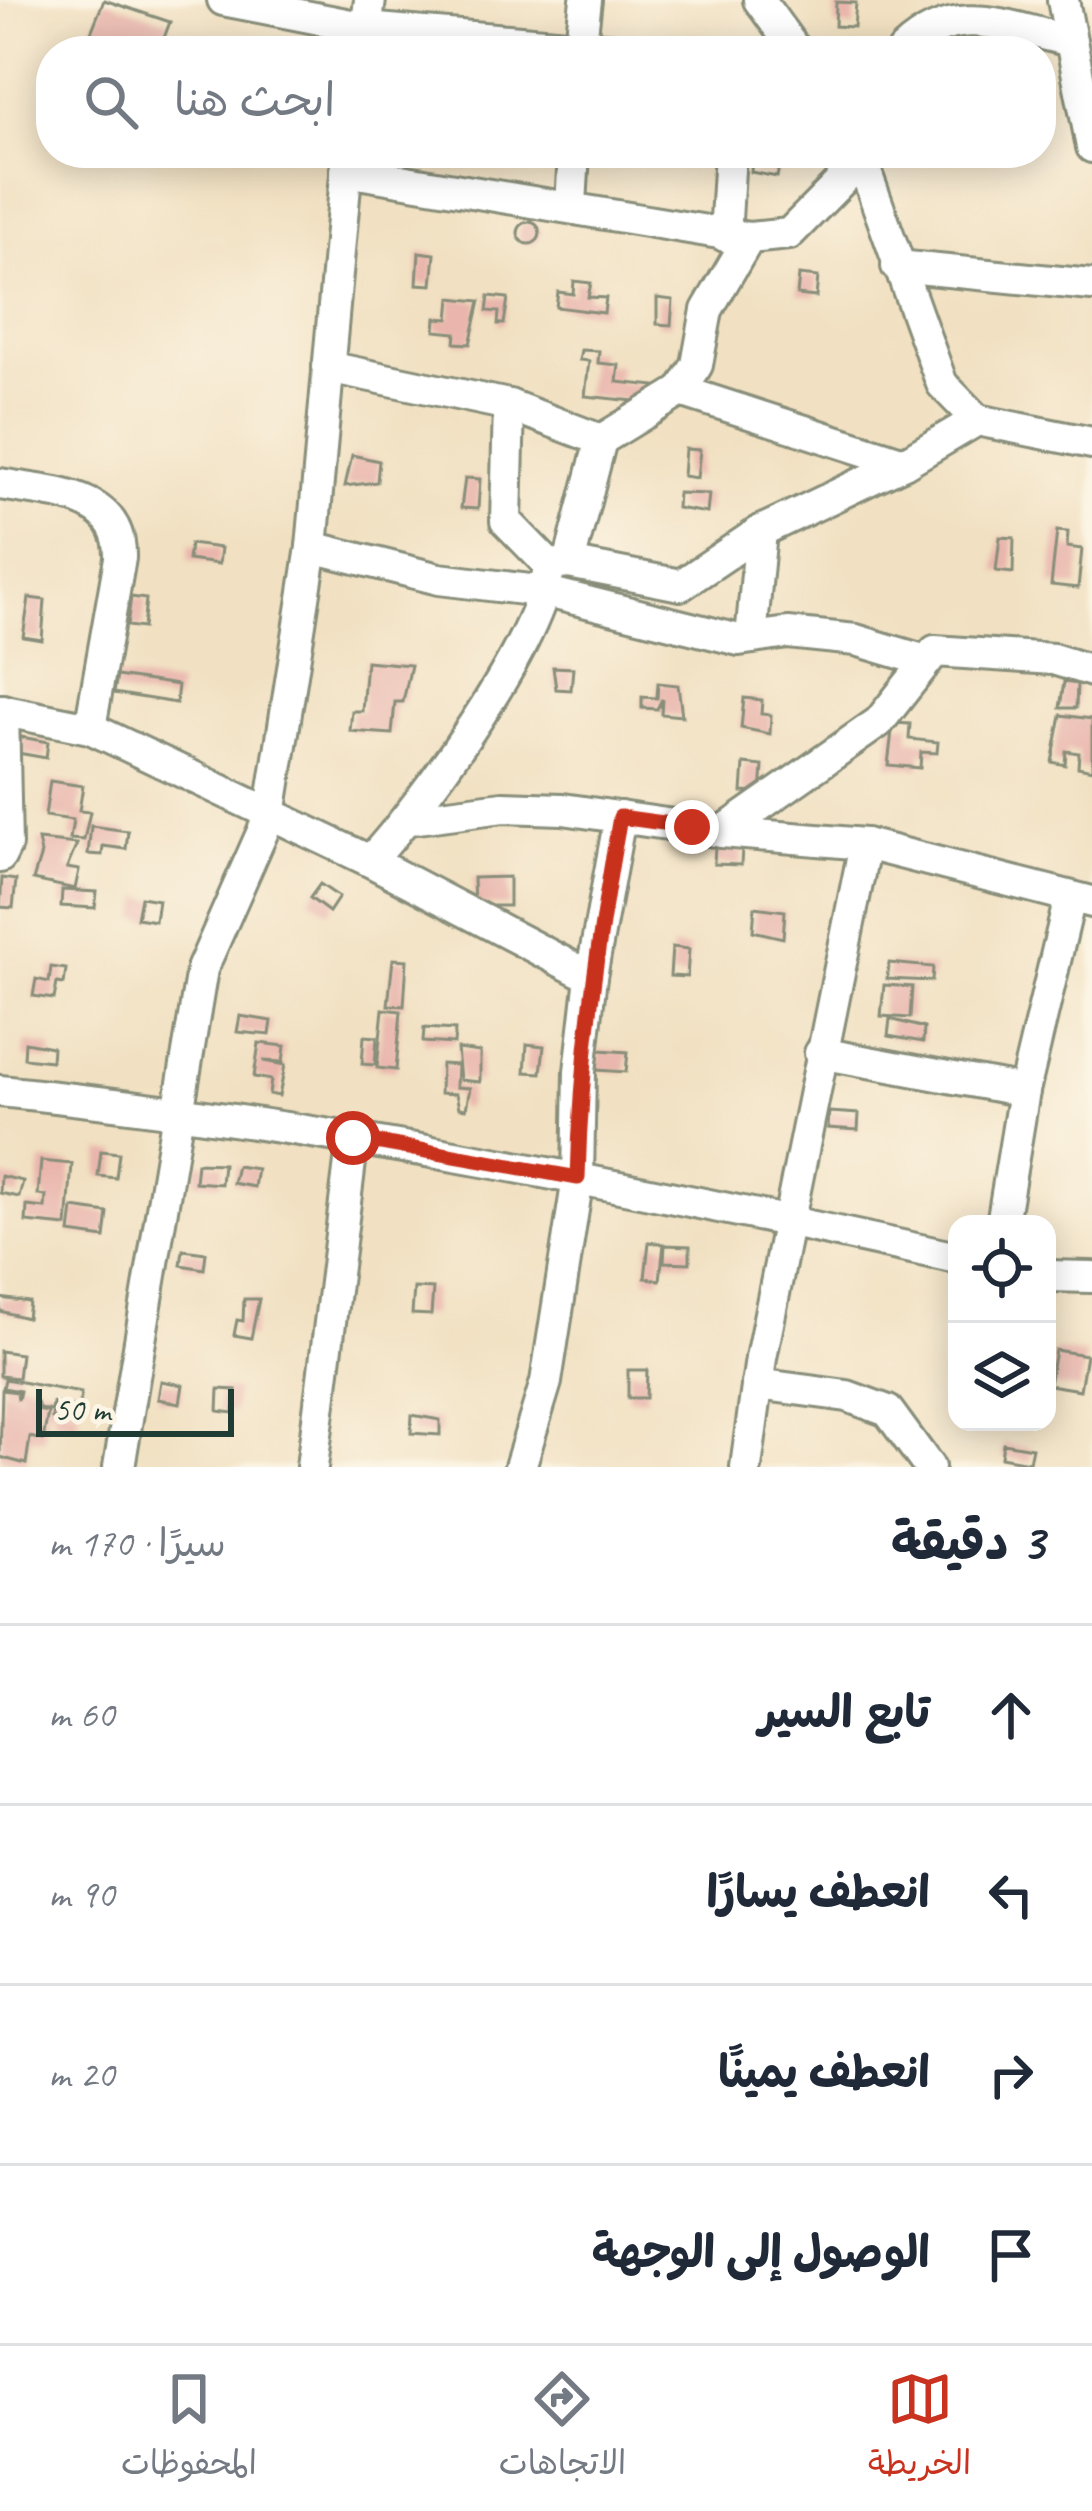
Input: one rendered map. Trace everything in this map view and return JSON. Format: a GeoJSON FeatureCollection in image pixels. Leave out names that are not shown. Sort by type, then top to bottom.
{"type":"FeatureCollection","features":[{"type":"Feature","properties":{"kind":"street"},"geometry":{"type":"LineString","coordinates":[[223,0],[366,26],[459,36]]}},
{"type":"Feature","properties":{"kind":"street"},"geometry":{"type":"LineString","coordinates":[[582,36],[586,0]]}},
{"type":"Feature","properties":{"kind":"street"},"geometry":{"type":"LineString","coordinates":[[759,0],[785,36]]}},
{"type":"Feature","properties":{"kind":"street"},"geometry":{"type":"LineString","coordinates":[[1064,0],[1092,147]]}},
{"type":"Feature","properties":{"kind":"street"},"geometry":{"type":"LineString","coordinates":[[920,36],[959,17],[1048,36]]}},
{"type":"Feature","properties":{"kind":"street"},"geometry":{"type":"LineString","coordinates":[[1056,38],[1072,41]]}},
{"type":"Feature","properties":{"kind":"street"},"geometry":{"type":"LineString","coordinates":[[119,1467],[202,970],[270,815],[312,547],[346,168]]}},
{"type":"Feature","properties":{"kind":"street"},"geometry":{"type":"LineString","coordinates":[[378,168],[737,237],[789,234],[851,168]]}},
{"type":"Feature","properties":{"kind":"street"},"geometry":{"type":"LineString","coordinates":[[571,205],[573,168]]}},
{"type":"Feature","properties":{"kind":"street"},"geometry":{"type":"LineString","coordinates":[[370,861],[409,820],[519,646],[555,573],[601,440],[680,391],[698,365],[706,310],[737,237],[731,168]]}},
{"type":"Feature","properties":{"kind":"street"},"geometry":{"type":"LineString","coordinates":[[865,168],[942,384],[977,420],[1092,443]]}},
{"type":"Feature","properties":{"kind":"street"},"geometry":{"type":"LineString","coordinates":[[897,266],[1092,285]]}},
{"type":"Feature","properties":{"kind":"street"},"geometry":{"type":"LineString","coordinates":[[328,368],[509,405],[601,440]]}},
{"type":"Feature","properties":{"kind":"street"},"geometry":{"type":"LineString","coordinates":[[680,391],[904,463]]}},
{"type":"Feature","properties":{"kind":"street"},"geometry":{"type":"LineString","coordinates":[[509,405],[506,521],[555,573],[670,624],[739,640],[788,633],[856,640],[922,660]]}},
{"type":"Feature","properties":{"kind":"street"},"geometry":{"type":"LineString","coordinates":[[670,624],[681,586],[761,531],[904,463],[977,420]]}},
{"type":"Feature","properties":{"kind":"street"},"geometry":{"type":"LineString","coordinates":[[0,484],[86,500],[101,509],[118,532],[120,558],[90,728]]}},
{"type":"Feature","properties":{"kind":"street"},"geometry":{"type":"LineString","coordinates":[[751,638],[761,531]]}},
{"type":"Feature","properties":{"kind":"street"},"geometry":{"type":"LineString","coordinates":[[312,547],[439,578],[555,573],[681,586]]}},
{"type":"Feature","properties":{"kind":"street"},"geometry":{"type":"LineString","coordinates":[[722,832],[879,722],[922,660],[935,651],[1053,658],[1092,671]]}},
{"type":"Feature","properties":{"kind":"street"},"geometry":{"type":"LineString","coordinates":[[0,857],[7,845],[1,710],[90,728],[370,861],[591,977]]}},
{"type":"Feature","properties":{"kind":"street"},"geometry":{"type":"LineString","coordinates":[[409,820],[503,808],[865,844],[1081,900],[1024,1091],[1003,1215]]}},
{"type":"Feature","properties":{"kind":"street"},"geometry":{"type":"LineString","coordinates":[[520,1467],[546,1382],[578,1178],[580,1071],[591,977],[620,817]]}},
{"type":"Feature","properties":{"kind":"street"},"geometry":{"type":"LineString","coordinates":[[746,1467],[757,1384],[820,1053],[865,844]]}},
{"type":"Feature","properties":{"kind":"street"},"geometry":{"type":"LineString","coordinates":[[820,1053],[1024,1091]]}},
{"type":"Feature","properties":{"kind":"street"},"geometry":{"type":"LineString","coordinates":[[0,1091],[180,1109],[353,1138],[578,1178],[948,1256]]}},
{"type":"Feature","properties":{"kind":"street"},"geometry":{"type":"LineString","coordinates":[[312,1467],[353,1138]]}},
{"type":"Feature","properties":{"kind":"street"},"geometry":{"type":"LineString","coordinates":[[1056,1276],[1092,1277]]}},
{"type":"Feature","properties":{"kind":"street"},"geometry":{"type":"LineString","coordinates":[[757,1384],[847,1396],[888,1411],[929,1467]]}},
{"type":"Feature","properties":{"kind":"building"},"geometry":{"type":"Polygon","coordinates":[[[104,0],[170,22],[165,36],[90,35],[104,0]]]}},
{"type":"Feature","properties":{"kind":"building"},"geometry":{"type":"Polygon","coordinates":[[[836,2],[856,3],[854,27],[835,26],[836,2]]]}},
{"type":"Feature","properties":{"kind":"building"},"geometry":{"type":"Polygon","coordinates":[[[751,168],[779,168],[777,177],[751,172],[751,168]]]}},
{"type":"Feature","properties":{"kind":"building"},"geometry":{"type":"Polygon","coordinates":[[[529,222],[540,233],[529,244],[518,233],[529,222]]]}},
{"type":"Feature","properties":{"kind":"building"},"geometry":{"type":"Polygon","coordinates":[[[419,252],[435,254],[432,285],[417,284],[419,252]]]}},
{"type":"Feature","properties":{"kind":"building"},"geometry":{"type":"Polygon","coordinates":[[[799,275],[818,277],[816,297],[797,295],[799,275]]]}},
{"type":"Feature","properties":{"kind":"building"},"geometry":{"type":"Polygon","coordinates":[[[574,281],[591,283],[588,297],[606,298],[604,313],[556,307],[558,292],[573,294],[574,281]]]}},
{"type":"Feature","properties":{"kind":"building"},"geometry":{"type":"Polygon","coordinates":[[[489,296],[508,298],[504,324],[498,324],[499,312],[487,311],[489,296]]]}},
{"type":"Feature","properties":{"kind":"building"},"geometry":{"type":"Polygon","coordinates":[[[451,298],[480,301],[470,344],[455,343],[456,333],[435,331],[436,318],[449,319],[451,298]]]}},
{"type":"Feature","properties":{"kind":"building"},"geometry":{"type":"Polygon","coordinates":[[[657,298],[673,300],[671,325],[657,324],[657,298]]]}},
{"type":"Feature","properties":{"kind":"building"},"geometry":{"type":"Polygon","coordinates":[[[581,350],[599,351],[598,363],[619,365],[617,382],[656,386],[654,403],[585,396],[589,361],[579,360],[581,350]]]}},
{"type":"Feature","properties":{"kind":"building"},"geometry":{"type":"Polygon","coordinates":[[[685,449],[700,450],[697,478],[683,476],[685,449]]]}},
{"type":"Feature","properties":{"kind":"building"},"geometry":{"type":"Polygon","coordinates":[[[352,455],[379,461],[377,482],[345,486],[352,455]]]}},
{"type":"Feature","properties":{"kind":"building"},"geometry":{"type":"Polygon","coordinates":[[[465,478],[480,479],[478,509],[461,508],[465,478]]]}},
{"type":"Feature","properties":{"kind":"building"},"geometry":{"type":"Polygon","coordinates":[[[678,493],[709,494],[707,513],[677,508],[678,493]]]}},
{"type":"Feature","properties":{"kind":"building"},"geometry":{"type":"Polygon","coordinates":[[[1057,531],[1068,532],[1067,547],[1082,549],[1078,588],[1051,585],[1057,531]]]}},
{"type":"Feature","properties":{"kind":"building"},"geometry":{"type":"Polygon","coordinates":[[[1000,537],[1014,538],[1013,573],[996,571],[1000,537]]]}},
{"type":"Feature","properties":{"kind":"building"},"geometry":{"type":"Polygon","coordinates":[[[190,544],[221,548],[219,564],[188,560],[190,544]]]}},
{"type":"Feature","properties":{"kind":"building"},"geometry":{"type":"Polygon","coordinates":[[[131,597],[146,599],[143,628],[127,626],[131,597]]]}},
{"type":"Feature","properties":{"kind":"building"},"geometry":{"type":"Polygon","coordinates":[[[29,598],[45,600],[42,640],[23,637],[29,598]]]}},
{"type":"Feature","properties":{"kind":"building"},"geometry":{"type":"Polygon","coordinates":[[[366,661],[411,665],[403,702],[395,702],[392,734],[350,731],[352,711],[362,711],[366,661]]]}},
{"type":"Feature","properties":{"kind":"building"},"geometry":{"type":"Polygon","coordinates":[[[553,667],[573,668],[571,690],[556,689],[553,667]]]}},
{"type":"Feature","properties":{"kind":"building"},"geometry":{"type":"Polygon","coordinates":[[[117,676],[178,685],[176,703],[114,693],[117,676]]]}},
{"type":"Feature","properties":{"kind":"building"},"geometry":{"type":"Polygon","coordinates":[[[1064,682],[1077,684],[1076,708],[1060,708],[1064,682]]]}},
{"type":"Feature","properties":{"kind":"building"},"geometry":{"type":"Polygon","coordinates":[[[658,683],[678,685],[682,716],[661,714],[662,699],[657,709],[642,708],[642,697],[657,698],[658,683]]]}},
{"type":"Feature","properties":{"kind":"building"},"geometry":{"type":"Polygon","coordinates":[[[744,698],[762,700],[761,714],[771,715],[770,734],[741,728],[744,698]]]}},
{"type":"Feature","properties":{"kind":"building"},"geometry":{"type":"Polygon","coordinates":[[[1061,715],[1092,719],[1092,770],[1078,767],[1079,753],[1066,751],[1065,765],[1052,762],[1061,715]]]}},
{"type":"Feature","properties":{"kind":"building"},"geometry":{"type":"Polygon","coordinates":[[[893,723],[910,724],[909,739],[938,742],[937,753],[921,752],[920,768],[888,765],[893,723]]]}},
{"type":"Feature","properties":{"kind":"building"},"geometry":{"type":"Polygon","coordinates":[[[21,737],[48,742],[46,758],[18,753],[21,737]]]}},
{"type":"Feature","properties":{"kind":"building"},"geometry":{"type":"Polygon","coordinates":[[[744,764],[763,766],[761,793],[742,792],[744,764]]]}},
{"type":"Feature","properties":{"kind":"building"},"geometry":{"type":"Polygon","coordinates":[[[50,781],[83,786],[79,811],[90,812],[84,840],[70,839],[73,820],[45,816],[50,781]]]}},
{"type":"Feature","properties":{"kind":"building"},"geometry":{"type":"Polygon","coordinates":[[[91,826],[128,831],[126,849],[103,846],[102,855],[88,854],[91,826]]]}},
{"type":"Feature","properties":{"kind":"building"},"geometry":{"type":"Polygon","coordinates":[[[38,840],[77,844],[67,868],[79,870],[75,889],[33,880],[41,854],[38,840]]]}},
{"type":"Feature","properties":{"kind":"building"},"geometry":{"type":"Polygon","coordinates":[[[715,846],[742,848],[741,865],[714,864],[715,846]]]}},
{"type":"Feature","properties":{"kind":"building"},"geometry":{"type":"Polygon","coordinates":[[[509,877],[509,906],[474,906],[473,878],[509,877]]]}},
{"type":"Feature","properties":{"kind":"building"},"geometry":{"type":"Polygon","coordinates":[[[2,878],[16,880],[13,908],[0,907],[2,878]]]}},
{"type":"Feature","properties":{"kind":"building"},"geometry":{"type":"Polygon","coordinates":[[[320,884],[339,897],[329,912],[310,898],[320,884]]]}},
{"type":"Feature","properties":{"kind":"building"},"geometry":{"type":"Polygon","coordinates":[[[62,890],[97,892],[95,908],[61,906],[62,890]]]}},
{"type":"Feature","properties":{"kind":"building"},"geometry":{"type":"Polygon","coordinates":[[[141,897],[158,900],[155,921],[137,918],[141,897]]]}},
{"type":"Feature","properties":{"kind":"building"},"geometry":{"type":"Polygon","coordinates":[[[755,907],[785,911],[783,938],[753,931],[755,907]]]}},
{"type":"Feature","properties":{"kind":"building"},"geometry":{"type":"Polygon","coordinates":[[[672,947],[689,949],[687,977],[670,976],[672,947]]]}},
{"type":"Feature","properties":{"kind":"building"},"geometry":{"type":"Polygon","coordinates":[[[393,959],[407,960],[404,1006],[388,1005],[393,959]]]}},
{"type":"Feature","properties":{"kind":"building"},"geometry":{"type":"Polygon","coordinates":[[[889,963],[933,967],[932,981],[887,979],[889,963]]]}},
{"type":"Feature","properties":{"kind":"building"},"geometry":{"type":"Polygon","coordinates":[[[51,967],[66,969],[64,984],[57,983],[54,999],[33,996],[36,979],[49,982],[51,967]]]}},
{"type":"Feature","properties":{"kind":"building"},"geometry":{"type":"Polygon","coordinates":[[[884,985],[912,987],[910,1018],[881,1016],[884,985]]]}},
{"type":"Feature","properties":{"kind":"building"},"geometry":{"type":"Polygon","coordinates":[[[383,1009],[401,1011],[396,1070],[377,1068],[383,1009]]]}},
{"type":"Feature","properties":{"kind":"building"},"geometry":{"type":"Polygon","coordinates":[[[240,1016],[272,1021],[270,1035],[237,1032],[240,1016]]]}},
{"type":"Feature","properties":{"kind":"building"},"geometry":{"type":"Polygon","coordinates":[[[890,1019],[924,1028],[923,1042],[888,1036],[890,1019]]]}},
{"type":"Feature","properties":{"kind":"building"},"geometry":{"type":"Polygon","coordinates":[[[424,1028],[455,1030],[454,1044],[423,1042],[424,1028]]]}},
{"type":"Feature","properties":{"kind":"building"},"geometry":{"type":"Polygon","coordinates":[[[364,1036],[377,1037],[375,1065],[362,1064],[364,1036]]]}},
{"type":"Feature","properties":{"kind":"building"},"geometry":{"type":"Polygon","coordinates":[[[25,1042],[52,1047],[51,1061],[24,1058],[25,1042]]]}},
{"type":"Feature","properties":{"kind":"building"},"geometry":{"type":"Polygon","coordinates":[[[259,1043],[285,1046],[283,1062],[263,1061],[285,1065],[279,1096],[269,1094],[271,1080],[254,1077],[259,1043]]]}},
{"type":"Feature","properties":{"kind":"building"},"geometry":{"type":"Polygon","coordinates":[[[527,1044],[544,1046],[541,1073],[525,1072],[527,1044]]]}},
{"type":"Feature","properties":{"kind":"building"},"geometry":{"type":"Polygon","coordinates":[[[457,1049],[480,1052],[480,1082],[460,1080],[457,1049]]]}},
{"type":"Feature","properties":{"kind":"building"},"geometry":{"type":"Polygon","coordinates":[[[599,1050],[628,1052],[626,1072],[597,1070],[599,1050]]]}},
{"type":"Feature","properties":{"kind":"building"},"geometry":{"type":"Polygon","coordinates":[[[441,1064],[457,1065],[456,1087],[470,1088],[466,1109],[459,1108],[456,1094],[440,1093],[441,1064]]]}},
{"type":"Feature","properties":{"kind":"building"},"geometry":{"type":"Polygon","coordinates":[[[829,1112],[859,1114],[858,1130],[828,1128],[829,1112]]]}},
{"type":"Feature","properties":{"kind":"building"},"geometry":{"type":"Polygon","coordinates":[[[101,1151],[119,1153],[116,1178],[98,1176],[101,1151]]]}},
{"type":"Feature","properties":{"kind":"building"},"geometry":{"type":"Polygon","coordinates":[[[41,1161],[72,1164],[67,1226],[26,1222],[27,1206],[45,1208],[46,1196],[38,1195],[41,1161]]]}},
{"type":"Feature","properties":{"kind":"building"},"geometry":{"type":"Polygon","coordinates":[[[197,1163],[223,1164],[221,1184],[195,1182],[197,1163]]]}},
{"type":"Feature","properties":{"kind":"building"},"geometry":{"type":"Polygon","coordinates":[[[237,1166],[257,1169],[254,1187],[233,1183],[237,1166]]]}},
{"type":"Feature","properties":{"kind":"building"},"geometry":{"type":"Polygon","coordinates":[[[1,1176],[23,1181],[19,1197],[0,1193],[1,1176]]]}},
{"type":"Feature","properties":{"kind":"building"},"geometry":{"type":"Polygon","coordinates":[[[73,1208],[108,1213],[105,1238],[70,1233],[73,1208]]]}},
{"type":"Feature","properties":{"kind":"building"},"geometry":{"type":"Polygon","coordinates":[[[649,1242],[664,1244],[660,1280],[645,1278],[649,1242]]]}},
{"type":"Feature","properties":{"kind":"building"},"geometry":{"type":"Polygon","coordinates":[[[665,1245],[690,1246],[690,1263],[664,1262],[665,1245]]]}},
{"type":"Feature","properties":{"kind":"building"},"geometry":{"type":"Polygon","coordinates":[[[183,1250],[206,1253],[204,1269],[181,1265],[183,1250]]]}},
{"type":"Feature","properties":{"kind":"building"},"geometry":{"type":"Polygon","coordinates":[[[414,1288],[433,1289],[431,1315],[412,1314],[414,1288]]]}},
{"type":"Feature","properties":{"kind":"building"},"geometry":{"type":"Polygon","coordinates":[[[0,1298],[29,1302],[27,1318],[0,1311],[0,1298]]]}},
{"type":"Feature","properties":{"kind":"building"},"geometry":{"type":"Polygon","coordinates":[[[244,1299],[259,1299],[251,1338],[234,1335],[237,1320],[243,1321],[244,1299]]]}},
{"type":"Feature","properties":{"kind":"building"},"geometry":{"type":"Polygon","coordinates":[[[1056,1350],[1086,1355],[1080,1390],[1056,1386],[1056,1350]]]}},
{"type":"Feature","properties":{"kind":"building"},"geometry":{"type":"Polygon","coordinates":[[[0,1351],[21,1354],[18,1378],[0,1376],[0,1351]]]}},
{"type":"Feature","properties":{"kind":"building"},"geometry":{"type":"Polygon","coordinates":[[[628,1370],[647,1370],[646,1398],[628,1398],[628,1370]]]}},
{"type":"Feature","properties":{"kind":"building"},"geometry":{"type":"Polygon","coordinates":[[[5,1379],[81,1393],[79,1408],[53,1403],[52,1411],[39,1409],[37,1402],[36,1410],[48,1412],[43,1440],[30,1437],[26,1464],[0,1457],[2,1390],[17,1392],[18,1400],[20,1391],[3,1388],[5,1379]]]}},
{"type":"Feature","properties":{"kind":"building"},"geometry":{"type":"Polygon","coordinates":[[[161,1381],[183,1385],[180,1403],[158,1399],[161,1381]]]}},
{"type":"Feature","properties":{"kind":"building"},"geometry":{"type":"Polygon","coordinates":[[[219,1389],[236,1390],[234,1413],[218,1411],[219,1389]]]}},
{"type":"Feature","properties":{"kind":"building"},"geometry":{"type":"Polygon","coordinates":[[[55,1405],[79,1411],[76,1425],[52,1419],[55,1405]]]}},
{"type":"Feature","properties":{"kind":"building"},"geometry":{"type":"Polygon","coordinates":[[[412,1415],[440,1420],[440,1435],[411,1433],[412,1415]]]}},
{"type":"Feature","properties":{"kind":"building"},"geometry":{"type":"Polygon","coordinates":[[[1003,1443],[1032,1448],[1029,1462],[1001,1457],[1003,1443]]]}},
{"type":"Feature","properties":{"kind":"route"},"geometry":{"type":"LineString","coordinates":[[353,1138],[578,1178],[580,1071],[591,977],[620,817],[692,827]]}}]}
